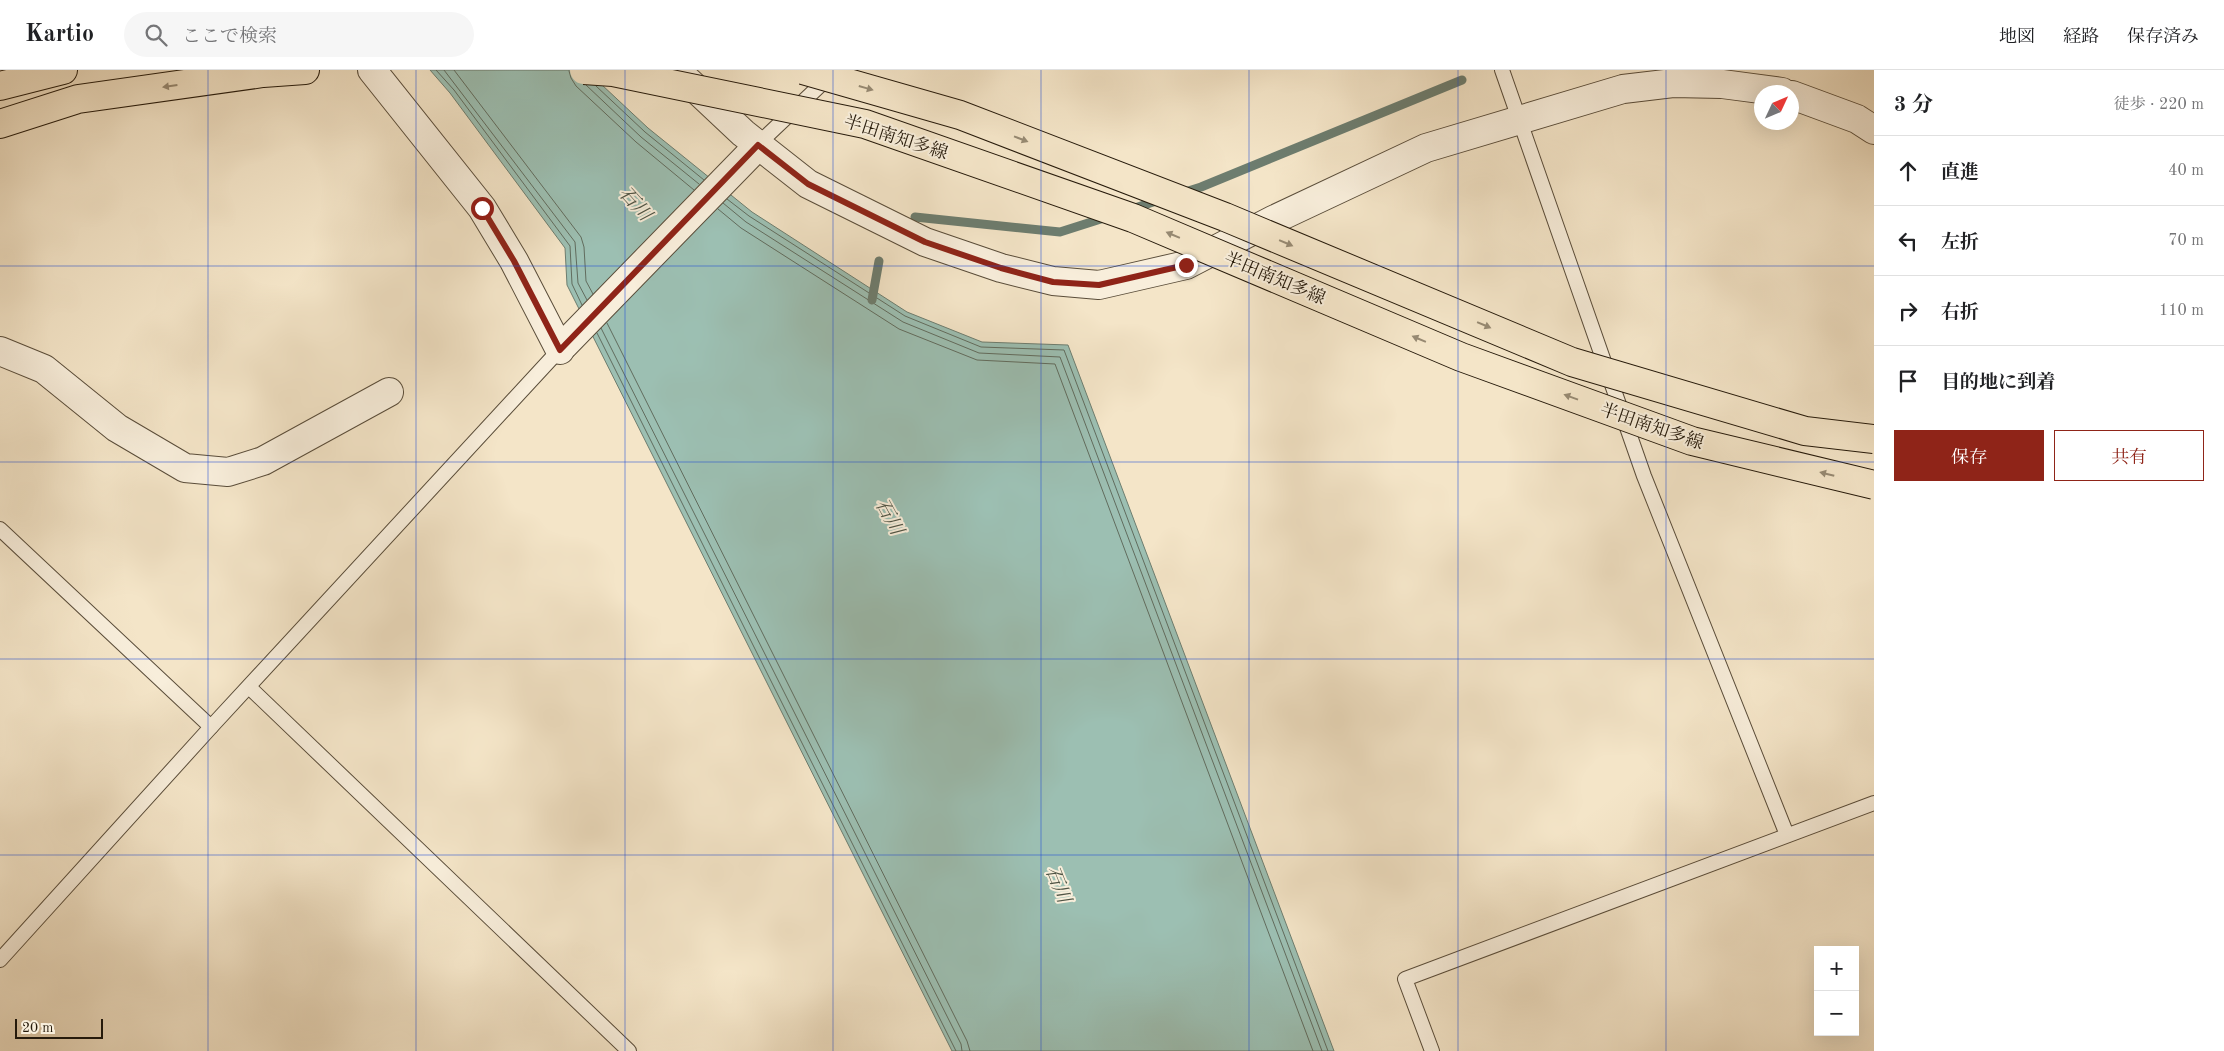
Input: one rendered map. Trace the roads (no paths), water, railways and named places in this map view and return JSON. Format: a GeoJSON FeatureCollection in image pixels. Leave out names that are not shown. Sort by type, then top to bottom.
{"type":"FeatureCollection","features":[{"type":"Feature","properties":{"kind":"main road"},"geometry":{"type":"LineString","coordinates":[[0,86],[64,70]]}},
{"type":"Feature","properties":{"kind":"main road"},"geometry":{"type":"LineString","coordinates":[[0,124],[78,99],[263,73],[306,70]]}},
{"type":"Feature","properties":{"kind":"main road","name":"半田南知多線"},"geometry":{"type":"LineString","coordinates":[[584,70],[613,72],[865,124],[1133,218],[1462,357],[1692,442],[1874,485]]}},
{"type":"Feature","properties":{"kind":"main road","name":"半田南知多線"},"geometry":{"type":"LineString","coordinates":[[803,70],[960,115],[1224,217],[1572,362],[1805,431],[1874,440]]}},
{"type":"Feature","properties":{"kind":"street"},"geometry":{"type":"LineString","coordinates":[[372,70],[482,208],[562,347],[755,148]]}},
{"type":"Feature","properties":{"kind":"street"},"geometry":{"type":"LineString","coordinates":[[676,70],[755,148],[808,184],[925,242],[1001,268],[1053,282],[1099,285],[1186,265],[1274,220],[1426,148],[1624,88],[1673,82],[1730,84],[1754,88]]}},
{"type":"Feature","properties":{"kind":"street"},"geometry":{"type":"LineString","coordinates":[[1799,98],[1857,119],[1874,130]]}},
{"type":"Feature","properties":{"kind":"street"},"geometry":{"type":"LineString","coordinates":[[0,351],[44,369],[117,428],[185,468],[228,472],[263,461],[389,392]]}},
{"type":"Feature","properties":{"kind":"lane"},"geometry":{"type":"LineString","coordinates":[[755,148],[836,70]]}},
{"type":"Feature","properties":{"kind":"lane"},"geometry":{"type":"LineString","coordinates":[[1502,70],[1644,476],[1787,835]]}},
{"type":"Feature","properties":{"kind":"lane"},"geometry":{"type":"LineString","coordinates":[[0,960],[210,727],[562,347]]}},
{"type":"Feature","properties":{"kind":"lane"},"geometry":{"type":"LineString","coordinates":[[0,529],[210,727]]}},
{"type":"Feature","properties":{"kind":"lane"},"geometry":{"type":"LineString","coordinates":[[249,687],[629,1051]]}},
{"type":"Feature","properties":{"kind":"lane"},"geometry":{"type":"LineString","coordinates":[[1432,1051],[1405,979],[1874,803]]}},
{"type":"Feature","properties":{"kind":"water","name":"石川"},"geometry":{"type":"Polygon","coordinates":[[[430,70],[586,70],[648,128],[752,212],[907,312],[982,342],[1068,345],[1334,1051],[952,1051],[567,285],[565,248],[450,93],[430,70]]]}},
{"type":"Feature","properties":{"kind":"waterway"},"geometry":{"type":"LineString","coordinates":[[1182,193],[1201,187],[1462,80]]}},
{"type":"Feature","properties":{"kind":"waterway"},"geometry":{"type":"LineString","coordinates":[[1129,210],[1162,199]]}},
{"type":"Feature","properties":{"kind":"waterway"},"geometry":{"type":"LineString","coordinates":[[915,217],[1060,232],[1107,217]]}},
{"type":"Feature","properties":{"kind":"waterway"},"geometry":{"type":"LineString","coordinates":[[872,300],[879,261]]}}]}
